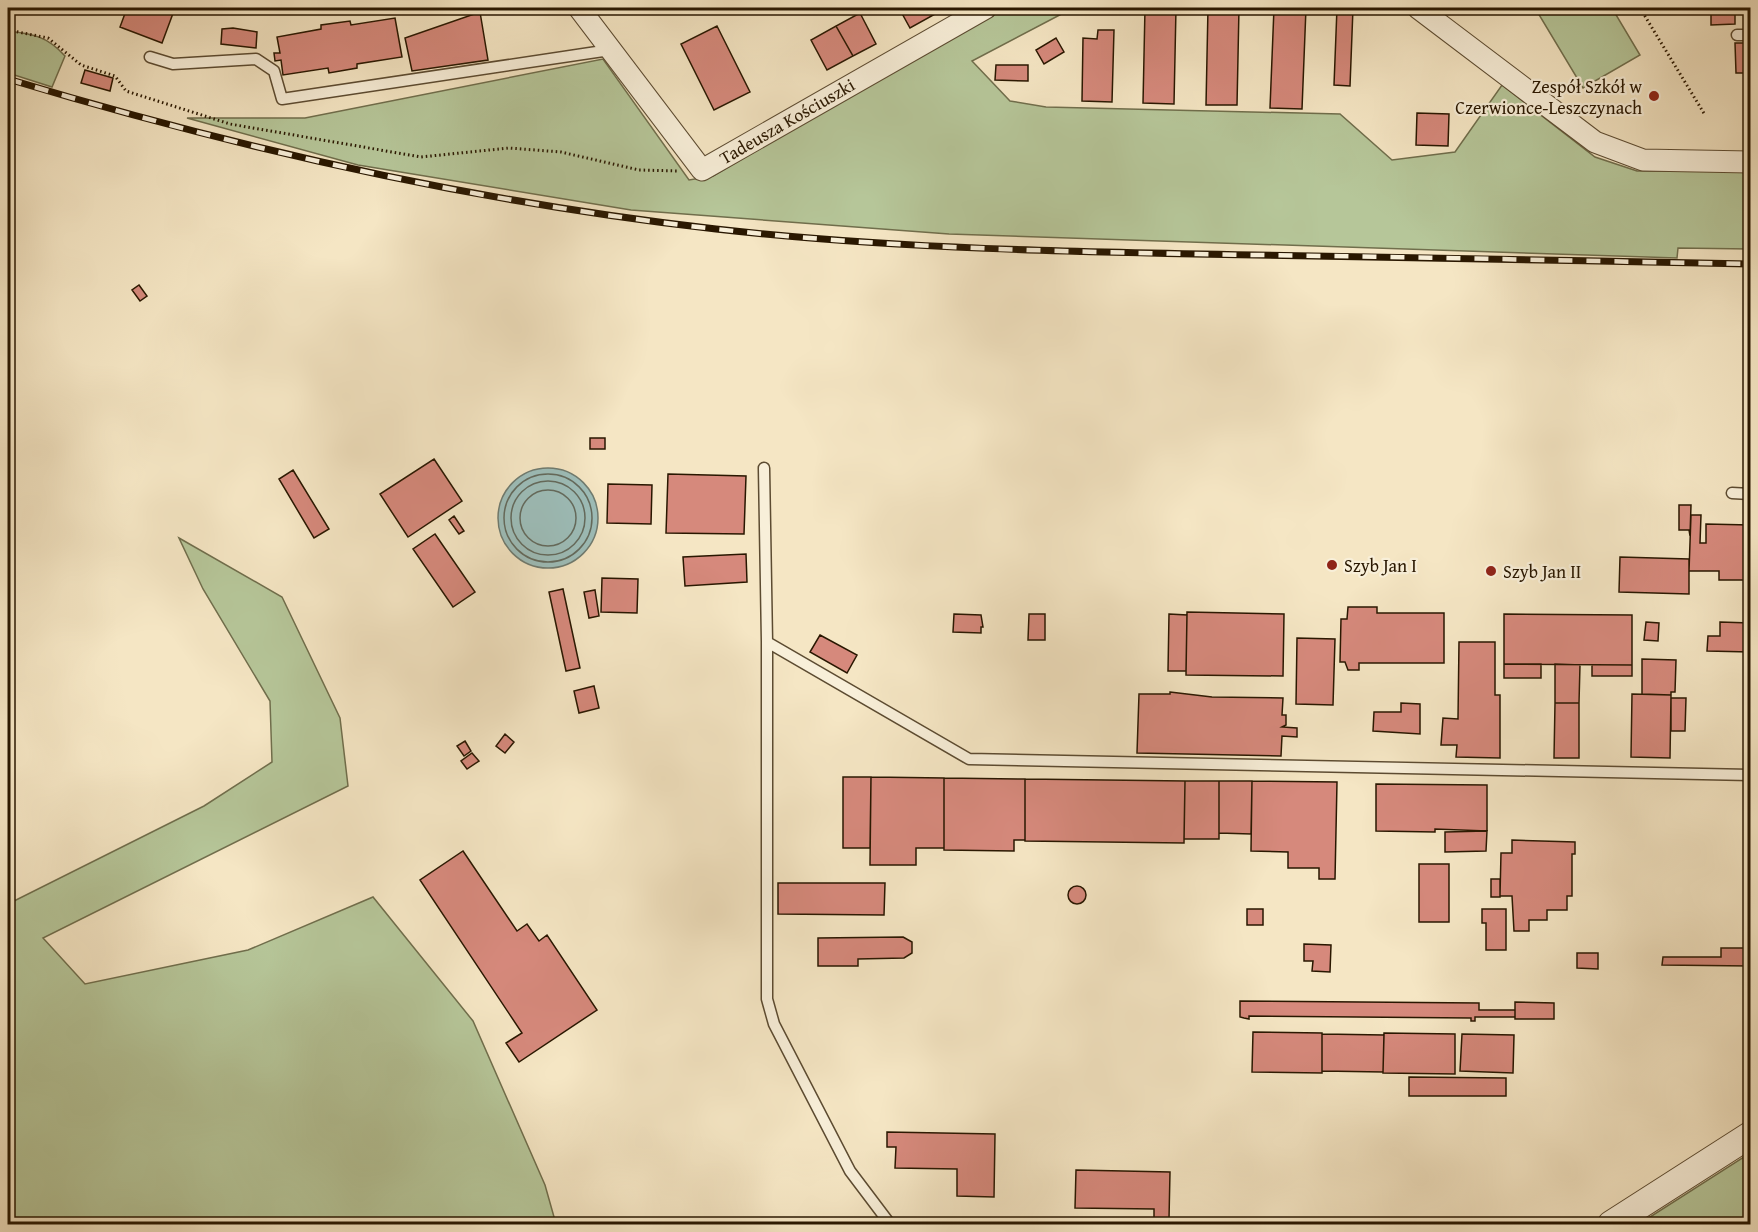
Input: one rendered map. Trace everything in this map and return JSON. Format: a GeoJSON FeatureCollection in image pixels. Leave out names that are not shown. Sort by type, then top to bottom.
{"type":"FeatureCollection","features":[{"type":"Feature","properties":{"kind":"street","name":"Tadeusza Kościuszki"},"geometry":{"type":"LineString","coordinates":[[579,8],[702,170],[986,8]]}},
{"type":"Feature","properties":{"kind":"street"},"geometry":{"type":"LineString","coordinates":[[1418,8],[1595,142],[1643,160],[1750,162]]}},
{"type":"Feature","properties":{"kind":"street"},"geometry":{"type":"LineString","coordinates":[[1611,1224],[1750,1136]]}},
{"type":"Feature","properties":{"kind":"lane"},"geometry":{"type":"LineString","coordinates":[[1737,35],[1750,34]]}},
{"type":"Feature","properties":{"kind":"lane"},"geometry":{"type":"LineString","coordinates":[[150,57],[174,64],[256,59],[274,70],[282,99],[610,50]]}},
{"type":"Feature","properties":{"kind":"lane"},"geometry":{"type":"LineString","coordinates":[[764,468],[767,642],[767,999],[774,1024],[850,1171],[890,1224]]}},
{"type":"Feature","properties":{"kind":"lane"},"geometry":{"type":"LineString","coordinates":[[1732,493],[1750,494]]}},
{"type":"Feature","properties":{"kind":"lane"},"geometry":{"type":"LineString","coordinates":[[767,642],[969,759],[1750,775]]}},
{"type":"Feature","properties":{"kind":"path"},"geometry":{"type":"LineString","coordinates":[[1640,8],[1705,115]]}},
{"type":"Feature","properties":{"kind":"path"},"geometry":{"type":"LineString","coordinates":[[8,30],[48,38],[81,65],[115,76],[126,91],[230,124],[421,157],[509,148],[561,152],[639,170],[702,170]]}},
{"type":"Feature","properties":{"kind":"green space"},"geometry":{"type":"Polygon","coordinates":[[[1001,8],[1073,8],[972,61],[1010,101],[1046,107],[1340,114],[1392,160],[1455,152],[1502,85],[1595,157],[1637,171],[1750,171],[1750,249],[1678,248],[1677,258],[949,234],[631,210],[358,165],[187,118],[305,118],[603,59],[689,180],[713,176],[1001,8]]]}},
{"type":"Feature","properties":{"kind":"green space"},"geometry":{"type":"Polygon","coordinates":[[[1535,8],[1612,8],[1640,55],[1583,88],[1535,8]]]}},
{"type":"Feature","properties":{"kind":"green space"},"geometry":{"type":"Polygon","coordinates":[[[8,31],[25,33],[46,40],[65,56],[52,87],[8,73],[8,31]]]}},
{"type":"Feature","properties":{"kind":"green space"},"geometry":{"type":"Polygon","coordinates":[[[179,538],[282,597],[340,718],[348,786],[43,938],[85,984],[248,950],[373,897],[473,1021],[545,1185],[556,1224],[8,1224],[8,904],[204,806],[272,762],[270,701],[203,589],[179,538]]]}},
{"type":"Feature","properties":{"kind":"green space"},"geometry":{"type":"Polygon","coordinates":[[[1750,1153],[1750,1224],[1639,1224],[1750,1153]]]}},
{"type":"Feature","properties":{"kind":"water"},"geometry":{"type":"Polygon","coordinates":[[[548,468],[567,471],[584,482],[595,499],[598,518],[595,537],[584,554],[567,565],[548,568],[529,565],[512,554],[501,537],[498,518],[501,499],[512,482],[529,471],[548,468]]]}},
{"type":"Feature","properties":{"kind":"building"},"geometry":{"type":"Polygon","coordinates":[[[127,8],[175,8],[162,43],[120,27],[127,8]]]}},
{"type":"Feature","properties":{"kind":"building"},"geometry":{"type":"Polygon","coordinates":[[[899,8],[934,8],[937,13],[910,28],[899,8]]]}},
{"type":"Feature","properties":{"kind":"building"},"geometry":{"type":"Polygon","coordinates":[[[1145,8],[1176,8],[1174,104],[1143,103],[1145,8]]]}},
{"type":"Feature","properties":{"kind":"building"},"geometry":{"type":"Polygon","coordinates":[[[1208,8],[1239,8],[1237,105],[1206,105],[1208,8]]]}},
{"type":"Feature","properties":{"kind":"building"},"geometry":{"type":"Polygon","coordinates":[[[1274,8],[1306,8],[1302,109],[1270,108],[1274,8]]]}},
{"type":"Feature","properties":{"kind":"building"},"geometry":{"type":"Polygon","coordinates":[[[1337,8],[1353,8],[1350,86],[1334,85],[1337,8]]]}},
{"type":"Feature","properties":{"kind":"building"},"geometry":{"type":"Polygon","coordinates":[[[1711,8],[1735,8],[1735,24],[1711,25],[1711,8]]]}},
{"type":"Feature","properties":{"kind":"building"},"geometry":{"type":"Polygon","coordinates":[[[480,12],[488,60],[412,71],[405,38],[480,12]]]}},
{"type":"Feature","properties":{"kind":"building"},"geometry":{"type":"Polygon","coordinates":[[[860,13],[876,44],[853,56],[836,26],[860,13]]]}},
{"type":"Feature","properties":{"kind":"building"},"geometry":{"type":"Polygon","coordinates":[[[395,18],[402,57],[357,64],[357,68],[329,73],[328,68],[283,75],[281,60],[275,61],[274,53],[280,53],[277,37],[321,29],[321,25],[350,21],[351,25],[395,18]]]}},
{"type":"Feature","properties":{"kind":"building"},"geometry":{"type":"Polygon","coordinates":[[[717,26],[750,92],[714,110],[681,44],[717,26]]]}},
{"type":"Feature","properties":{"kind":"building"},"geometry":{"type":"Polygon","coordinates":[[[836,26],[853,56],[827,70],[811,40],[836,26]]]}},
{"type":"Feature","properties":{"kind":"building"},"geometry":{"type":"Polygon","coordinates":[[[233,28],[257,32],[256,48],[221,44],[222,29],[233,28]]]}},
{"type":"Feature","properties":{"kind":"building"},"geometry":{"type":"Polygon","coordinates":[[[1098,30],[1114,30],[1112,102],[1082,101],[1083,38],[1097,39],[1098,30]]]}},
{"type":"Feature","properties":{"kind":"building"},"geometry":{"type":"Polygon","coordinates":[[[1056,38],[1064,52],[1044,64],[1036,50],[1056,38]]]}},
{"type":"Feature","properties":{"kind":"building"},"geometry":{"type":"Polygon","coordinates":[[[1735,43],[1750,43],[1750,73],[1736,73],[1735,43]]]}},
{"type":"Feature","properties":{"kind":"building"},"geometry":{"type":"Polygon","coordinates":[[[996,65],[1028,65],[1028,81],[995,80],[996,65]]]}},
{"type":"Feature","properties":{"kind":"building"},"geometry":{"type":"Polygon","coordinates":[[[85,70],[113,78],[110,91],[81,83],[85,70]]]}},
{"type":"Feature","properties":{"kind":"building"},"geometry":{"type":"Polygon","coordinates":[[[1417,113],[1449,114],[1448,146],[1416,145],[1417,113]]]}},
{"type":"Feature","properties":{"kind":"building"},"geometry":{"type":"Polygon","coordinates":[[[139,285],[147,296],[140,301],[132,290],[139,285]]]}},
{"type":"Feature","properties":{"kind":"building"},"geometry":{"type":"Polygon","coordinates":[[[590,438],[605,438],[605,449],[590,449],[590,438]]]}},
{"type":"Feature","properties":{"kind":"building"},"geometry":{"type":"Polygon","coordinates":[[[434,459],[462,501],[408,537],[380,494],[434,459]]]}},
{"type":"Feature","properties":{"kind":"building"},"geometry":{"type":"Polygon","coordinates":[[[293,470],[329,529],[314,538],[279,479],[293,470]]]}},
{"type":"Feature","properties":{"kind":"building"},"geometry":{"type":"Polygon","coordinates":[[[668,474],[746,476],[744,534],[666,533],[668,474]]]}},
{"type":"Feature","properties":{"kind":"building"},"geometry":{"type":"Polygon","coordinates":[[[608,484],[652,485],[651,524],[607,523],[608,484]]]}},
{"type":"Feature","properties":{"kind":"building"},"geometry":{"type":"Polygon","coordinates":[[[1679,505],[1691,505],[1690,536],[1689,530],[1679,530],[1679,505]]]}},
{"type":"Feature","properties":{"kind":"building"},"geometry":{"type":"Polygon","coordinates":[[[1691,515],[1701,515],[1700,543],[1706,543],[1706,524],[1750,525],[1750,580],[1719,580],[1719,571],[1689,571],[1691,515]]]}},
{"type":"Feature","properties":{"kind":"building"},"geometry":{"type":"Polygon","coordinates":[[[454,516],[464,531],[459,534],[449,520],[454,516]]]}},
{"type":"Feature","properties":{"kind":"building"},"geometry":{"type":"Polygon","coordinates":[[[435,534],[475,592],[453,607],[413,549],[435,534]]]}},
{"type":"Feature","properties":{"kind":"building"},"geometry":{"type":"Polygon","coordinates":[[[746,554],[747,582],[685,586],[683,557],[746,554]]]}},
{"type":"Feature","properties":{"kind":"building"},"geometry":{"type":"Polygon","coordinates":[[[1620,557],[1689,559],[1689,594],[1619,592],[1620,557]]]}},
{"type":"Feature","properties":{"kind":"building"},"geometry":{"type":"Polygon","coordinates":[[[602,578],[638,579],[637,613],[601,612],[602,578]]]}},
{"type":"Feature","properties":{"kind":"building"},"geometry":{"type":"Polygon","coordinates":[[[563,589],[580,668],[566,671],[549,592],[563,589]]]}},
{"type":"Feature","properties":{"kind":"building"},"geometry":{"type":"Polygon","coordinates":[[[595,590],[599,616],[589,618],[584,592],[595,590]]]}},
{"type":"Feature","properties":{"kind":"building"},"geometry":{"type":"Polygon","coordinates":[[[1348,607],[1377,607],[1377,613],[1444,613],[1444,663],[1359,663],[1359,670],[1348,670],[1345,662],[1340,662],[1341,619],[1347,619],[1348,607]]]}},
{"type":"Feature","properties":{"kind":"building"},"geometry":{"type":"Polygon","coordinates":[[[1187,612],[1284,614],[1283,676],[1186,675],[1187,612]]]}},
{"type":"Feature","properties":{"kind":"building"},"geometry":{"type":"Polygon","coordinates":[[[954,614],[981,615],[983,627],[981,627],[981,633],[953,632],[954,614]]]}},
{"type":"Feature","properties":{"kind":"building"},"geometry":{"type":"Polygon","coordinates":[[[1029,614],[1045,614],[1045,640],[1028,640],[1029,614]]]}},
{"type":"Feature","properties":{"kind":"building"},"geometry":{"type":"Polygon","coordinates":[[[1169,614],[1187,615],[1186,671],[1168,671],[1169,614]]]}},
{"type":"Feature","properties":{"kind":"building"},"geometry":{"type":"Polygon","coordinates":[[[1504,614],[1632,615],[1632,665],[1504,664],[1504,614]]]}},
{"type":"Feature","properties":{"kind":"building"},"geometry":{"type":"Polygon","coordinates":[[[1646,622],[1659,623],[1658,641],[1644,640],[1646,622]]]}},
{"type":"Feature","properties":{"kind":"building"},"geometry":{"type":"Polygon","coordinates":[[[1720,622],[1750,623],[1750,652],[1707,651],[1708,636],[1720,636],[1720,622]]]}},
{"type":"Feature","properties":{"kind":"building"},"geometry":{"type":"Polygon","coordinates":[[[820,635],[857,655],[847,673],[810,652],[820,635]]]}},
{"type":"Feature","properties":{"kind":"building"},"geometry":{"type":"Polygon","coordinates":[[[1297,638],[1335,639],[1333,705],[1296,704],[1297,638]]]}},
{"type":"Feature","properties":{"kind":"building"},"geometry":{"type":"Polygon","coordinates":[[[1459,642],[1495,642],[1495,695],[1500,695],[1500,758],[1456,757],[1457,745],[1441,745],[1443,718],[1458,719],[1459,642]]]}},
{"type":"Feature","properties":{"kind":"building"},"geometry":{"type":"Polygon","coordinates":[[[1642,659],[1676,660],[1675,692],[1671,692],[1671,695],[1642,694],[1642,659]]]}},
{"type":"Feature","properties":{"kind":"building"},"geometry":{"type":"Polygon","coordinates":[[[1504,664],[1541,664],[1541,678],[1504,678],[1504,664]]]}},
{"type":"Feature","properties":{"kind":"building"},"geometry":{"type":"Polygon","coordinates":[[[1555,664],[1580,665],[1579,703],[1555,703],[1555,664]]]}},
{"type":"Feature","properties":{"kind":"building"},"geometry":{"type":"Polygon","coordinates":[[[1592,665],[1632,665],[1632,676],[1592,676],[1592,665]]]}},
{"type":"Feature","properties":{"kind":"building"},"geometry":{"type":"Polygon","coordinates":[[[594,686],[599,708],[579,713],[574,691],[594,686]]]}},
{"type":"Feature","properties":{"kind":"building"},"geometry":{"type":"Polygon","coordinates":[[[1170,692],[1212,697],[1283,698],[1282,715],[1286,715],[1286,725],[1282,727],[1297,728],[1297,737],[1282,736],[1281,756],[1137,753],[1139,694],[1170,694],[1170,692]]]}},
{"type":"Feature","properties":{"kind":"building"},"geometry":{"type":"Polygon","coordinates":[[[1632,694],[1671,695],[1670,758],[1631,757],[1632,694]]]}},
{"type":"Feature","properties":{"kind":"building"},"geometry":{"type":"Polygon","coordinates":[[[1671,698],[1686,698],[1685,731],[1671,731],[1671,698]]]}},
{"type":"Feature","properties":{"kind":"building"},"geometry":{"type":"Polygon","coordinates":[[[1401,703],[1420,704],[1420,734],[1373,731],[1374,712],[1401,712],[1401,703]]]}},
{"type":"Feature","properties":{"kind":"building"},"geometry":{"type":"Polygon","coordinates":[[[1555,703],[1579,703],[1579,758],[1554,758],[1555,703]]]}},
{"type":"Feature","properties":{"kind":"building"},"geometry":{"type":"Polygon","coordinates":[[[505,734],[514,742],[505,753],[496,746],[505,734]]]}},
{"type":"Feature","properties":{"kind":"building"},"geometry":{"type":"Polygon","coordinates":[[[465,741],[471,751],[464,756],[457,746],[465,741]]]}},
{"type":"Feature","properties":{"kind":"building"},"geometry":{"type":"Polygon","coordinates":[[[472,753],[479,761],[467,769],[461,761],[472,753]]]}},
{"type":"Feature","properties":{"kind":"building"},"geometry":{"type":"Polygon","coordinates":[[[843,777],[871,777],[870,848],[843,848],[843,777]]]}},
{"type":"Feature","properties":{"kind":"building"},"geometry":{"type":"Polygon","coordinates":[[[871,777],[944,778],[944,848],[916,848],[916,865],[870,865],[871,777]]]}},
{"type":"Feature","properties":{"kind":"building"},"geometry":{"type":"Polygon","coordinates":[[[944,778],[1025,779],[1025,840],[1014,840],[1014,851],[944,850],[944,778]]]}},
{"type":"Feature","properties":{"kind":"building"},"geometry":{"type":"Polygon","coordinates":[[[1025,779],[1185,781],[1184,843],[1025,841],[1025,779]]]}},
{"type":"Feature","properties":{"kind":"building"},"geometry":{"type":"Polygon","coordinates":[[[1185,781],[1219,781],[1219,839],[1184,839],[1185,781]]]}},
{"type":"Feature","properties":{"kind":"building"},"geometry":{"type":"Polygon","coordinates":[[[1219,781],[1252,781],[1251,834],[1219,833],[1219,781]]]}},
{"type":"Feature","properties":{"kind":"building"},"geometry":{"type":"Polygon","coordinates":[[[1252,781],[1337,782],[1335,879],[1319,879],[1319,868],[1288,868],[1288,852],[1251,851],[1252,781]]]}},
{"type":"Feature","properties":{"kind":"building"},"geometry":{"type":"Polygon","coordinates":[[[1376,784],[1487,785],[1487,831],[1435,829],[1435,832],[1376,831],[1376,784]]]}},
{"type":"Feature","properties":{"kind":"building"},"geometry":{"type":"Polygon","coordinates":[[[1487,831],[1486,851],[1445,852],[1445,832],[1487,831]]]}},
{"type":"Feature","properties":{"kind":"building"},"geometry":{"type":"Polygon","coordinates":[[[1512,840],[1575,842],[1575,854],[1572,854],[1572,896],[1567,896],[1567,910],[1547,910],[1547,920],[1529,920],[1529,931],[1514,931],[1512,896],[1500,896],[1501,853],[1512,853],[1512,840]]]}},
{"type":"Feature","properties":{"kind":"building"},"geometry":{"type":"Polygon","coordinates":[[[463,851],[517,931],[527,924],[539,941],[547,935],[597,1010],[519,1062],[506,1043],[522,1033],[420,880],[463,851]]]}},
{"type":"Feature","properties":{"kind":"building"},"geometry":{"type":"Polygon","coordinates":[[[1419,864],[1449,864],[1449,922],[1419,922],[1419,864]]]}},
{"type":"Feature","properties":{"kind":"building"},"geometry":{"type":"Polygon","coordinates":[[[1491,879],[1500,879],[1500,897],[1491,897],[1491,879]]]}},
{"type":"Feature","properties":{"kind":"building"},"geometry":{"type":"Polygon","coordinates":[[[778,883],[885,883],[884,915],[778,914],[778,883]]]}},
{"type":"Feature","properties":{"kind":"building"},"geometry":{"type":"Polygon","coordinates":[[[1077,886],[1083,889],[1086,895],[1083,901],[1077,904],[1071,901],[1068,895],[1071,889],[1077,886]]]}},
{"type":"Feature","properties":{"kind":"building"},"geometry":{"type":"Polygon","coordinates":[[[1247,909],[1263,909],[1263,925],[1247,925],[1247,909]]]}},
{"type":"Feature","properties":{"kind":"building"},"geometry":{"type":"Polygon","coordinates":[[[1482,909],[1506,909],[1506,950],[1486,950],[1486,923],[1482,923],[1482,909]]]}},
{"type":"Feature","properties":{"kind":"building"},"geometry":{"type":"Polygon","coordinates":[[[903,937],[912,942],[912,953],[904,958],[858,959],[858,966],[818,966],[818,938],[903,937]]]}},
{"type":"Feature","properties":{"kind":"building"},"geometry":{"type":"Polygon","coordinates":[[[1304,944],[1331,945],[1330,972],[1312,971],[1313,961],[1304,961],[1304,944]]]}},
{"type":"Feature","properties":{"kind":"building"},"geometry":{"type":"Polygon","coordinates":[[[1721,948],[1750,948],[1750,966],[1662,965],[1663,957],[1721,957],[1721,948]]]}},
{"type":"Feature","properties":{"kind":"building"},"geometry":{"type":"Polygon","coordinates":[[[1577,953],[1598,953],[1598,969],[1577,968],[1577,953]]]}},
{"type":"Feature","properties":{"kind":"building"},"geometry":{"type":"Polygon","coordinates":[[[1240,1001],[1479,1003],[1479,1010],[1515,1010],[1515,1017],[1475,1017],[1475,1021],[1471,1021],[1471,1018],[1249,1016],[1249,1019],[1240,1017],[1240,1001]]]}},
{"type":"Feature","properties":{"kind":"building"},"geometry":{"type":"Polygon","coordinates":[[[1515,1002],[1554,1003],[1554,1019],[1515,1019],[1515,1002]]]}},
{"type":"Feature","properties":{"kind":"building"},"geometry":{"type":"Polygon","coordinates":[[[1253,1032],[1322,1033],[1322,1073],[1252,1072],[1253,1032]]]}},
{"type":"Feature","properties":{"kind":"building"},"geometry":{"type":"Polygon","coordinates":[[[1384,1033],[1455,1034],[1455,1074],[1383,1073],[1384,1033]]]}},
{"type":"Feature","properties":{"kind":"building"},"geometry":{"type":"Polygon","coordinates":[[[1322,1034],[1384,1035],[1383,1072],[1322,1071],[1322,1034]]]}},
{"type":"Feature","properties":{"kind":"building"},"geometry":{"type":"Polygon","coordinates":[[[1462,1034],[1514,1035],[1513,1073],[1460,1071],[1462,1034]]]}},
{"type":"Feature","properties":{"kind":"building"},"geometry":{"type":"Polygon","coordinates":[[[1409,1077],[1506,1078],[1506,1096],[1409,1096],[1409,1077]]]}},
{"type":"Feature","properties":{"kind":"building"},"geometry":{"type":"Polygon","coordinates":[[[887,1132],[995,1134],[994,1197],[957,1196],[957,1169],[895,1168],[896,1147],[887,1147],[887,1132]]]}},
{"type":"Feature","properties":{"kind":"building"},"geometry":{"type":"Polygon","coordinates":[[[1076,1170],[1170,1172],[1169,1219],[1154,1219],[1154,1209],[1075,1208],[1076,1170]]]}},
{"type":"Feature","properties":{"kind":"railway"},"geometry":{"type":"LineString","coordinates":[[8,79],[183,128],[359,170],[536,204],[716,229],[850,241],[1053,251],[1750,264]]}},
{"type":"Feature","properties":{"kind":"place","name":"Zespół Szkół w Czerwionce-Leszczynach"},"geometry":{"type":"Point","coordinates":[1654,96]}},
{"type":"Feature","properties":{"kind":"place","name":"Szyb Jan I"},"geometry":{"type":"Point","coordinates":[1332,565]}},
{"type":"Feature","properties":{"kind":"place","name":"Szyb Jan II"},"geometry":{"type":"Point","coordinates":[1491,571]}}]}
